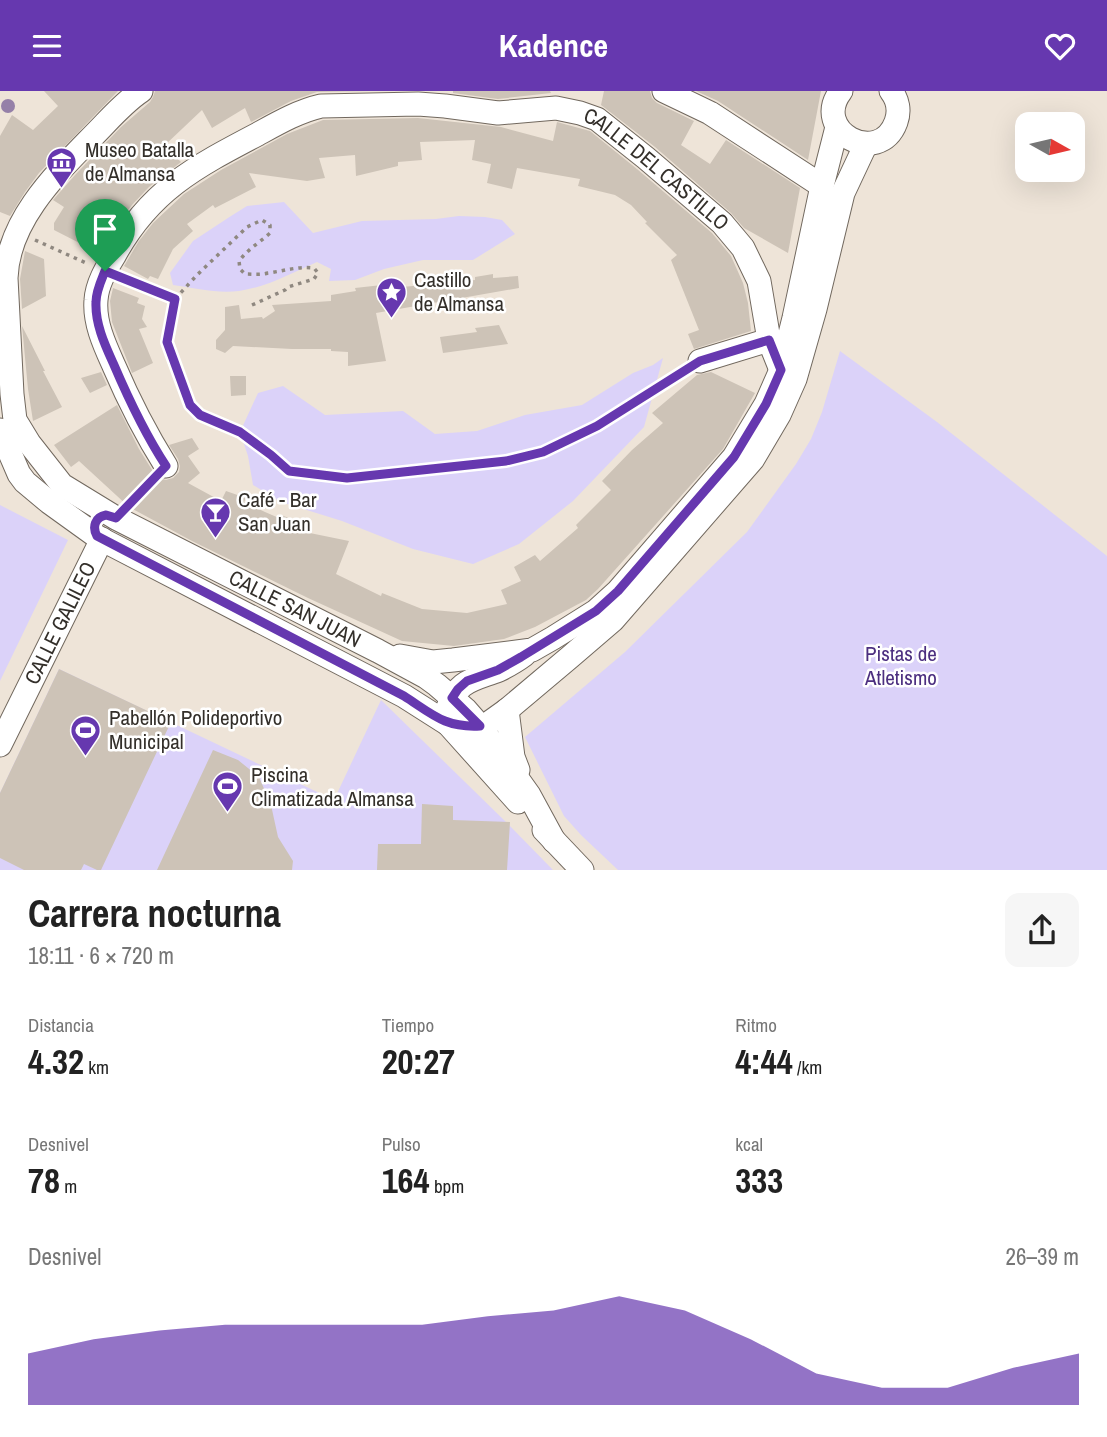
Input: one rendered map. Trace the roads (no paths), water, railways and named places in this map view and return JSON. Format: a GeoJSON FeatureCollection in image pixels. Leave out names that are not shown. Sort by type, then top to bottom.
{"type":"FeatureCollection","features":[{"type":"Feature","properties":{"kind":"street","name":"CALLE SAN JUAN"},"geometry":{"type":"LineString","coordinates":[[7,466],[5,419],[12,394],[6,278],[8,229],[119,109],[141,91]]}},
{"type":"Feature","properties":{"kind":"street"},"geometry":{"type":"LineString","coordinates":[[664,91],[710,113],[822,186]]}},
{"type":"Feature","properties":{"kind":"street"},"geometry":{"type":"LineString","coordinates":[[841,91],[834,105],[837,127],[854,142],[866,144],[887,136],[894,127],[898,97]]}},
{"type":"Feature","properties":{"kind":"street","name":"CALLE DEL CASTILLO"},"geometry":{"type":"LineString","coordinates":[[166,466],[139,421],[99,327],[96,299],[105,271],[135,221],[164,191],[215,157],[306,110],[321,106],[418,104],[498,113],[556,108],[590,116],[607,126],[722,223],[743,248],[755,270],[769,340],[781,370]]}},
{"type":"Feature","properties":{"kind":"street"},"geometry":{"type":"LineString","coordinates":[[582,870],[554,841],[461,715],[458,689],[467,681],[498,670],[596,611],[618,591],[734,457],[766,404],[781,370],[837,127]]}},
{"type":"Feature","properties":{"kind":"street"},"geometry":{"type":"LineString","coordinates":[[461,715],[486,725],[614,620],[753,459],[779,415],[794,379],[815,309],[843,193],[866,144]]}},
{"type":"Feature","properties":{"kind":"street"},"geometry":{"type":"LineString","coordinates":[[700,361],[769,340]]}},
{"type":"Feature","properties":{"kind":"street","name":"CALLE SAN JUAN"},"geometry":{"type":"LineString","coordinates":[[5,419],[29,443],[62,485]]}},
{"type":"Feature","properties":{"kind":"street","name":"CALLE SAN JUAN"},"geometry":{"type":"LineString","coordinates":[[7,466],[23,463],[30,465],[113,517],[426,677],[461,715]]}},
{"type":"Feature","properties":{"kind":"street","name":"CALLE SAN JUAN"},"geometry":{"type":"LineString","coordinates":[[7,466],[34,490],[99,538],[404,696],[461,715]]}},
{"type":"Feature","properties":{"kind":"street"},"geometry":{"type":"LineString","coordinates":[[99,538],[94,529],[96,521],[102,515],[113,517]]}},
{"type":"Feature","properties":{"kind":"street","name":"CALLE GALILEO"},"geometry":{"type":"LineString","coordinates":[[0,744],[99,538]]}},
{"type":"Feature","properties":{"kind":"street"},"geometry":{"type":"LineString","coordinates":[[378,651],[433,662],[532,650]]}},
{"type":"Feature","properties":{"kind":"street"},"geometry":{"type":"LineString","coordinates":[[507,710],[513,757],[529,796],[554,841]]}},
{"type":"Feature","properties":{"kind":"street"},"geometry":{"type":"LineString","coordinates":[[461,715],[529,796]]}},
{"type":"Feature","properties":{"kind":"place","name":"Museo Batalla de Almansa"},"geometry":{"type":"Point","coordinates":[62,189]}},
{"type":"Feature","properties":{"kind":"place","name":"Castillo de Almansa"},"geometry":{"type":"Point","coordinates":[391,319]}},
{"type":"Feature","properties":{"kind":"place","name":"Café - Bar San Juan"},"geometry":{"type":"Point","coordinates":[215,539]}},
{"type":"Feature","properties":{"kind":"place","name":"Pabellón Polideportivo Municipal"},"geometry":{"type":"Point","coordinates":[86,757]}},
{"type":"Feature","properties":{"kind":"place","name":"Piscina Climatizada Almansa"},"geometry":{"type":"Point","coordinates":[228,814]}},
{"type":"Feature","properties":{"kind":"park label","name":"Pistas de Atletismo"},"geometry":{"type":"Point","coordinates":[901,666]}}]}
